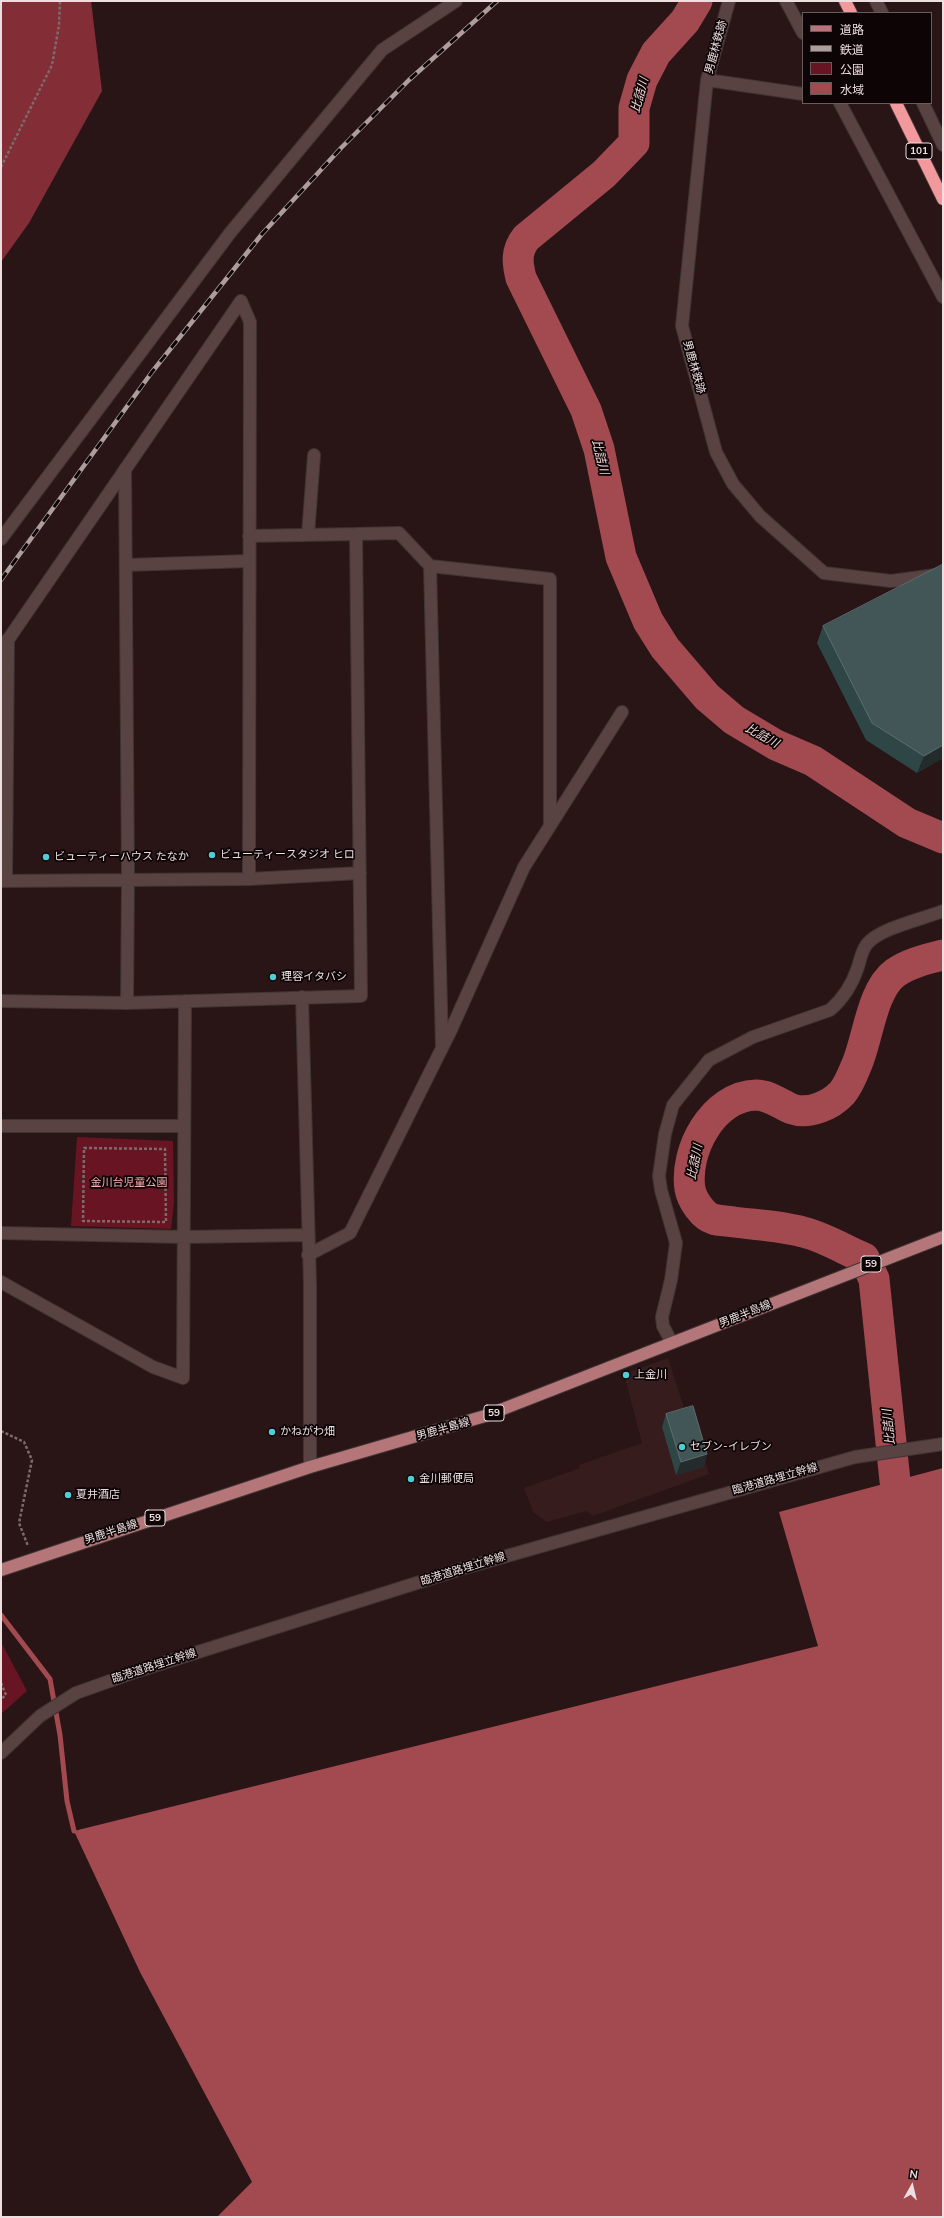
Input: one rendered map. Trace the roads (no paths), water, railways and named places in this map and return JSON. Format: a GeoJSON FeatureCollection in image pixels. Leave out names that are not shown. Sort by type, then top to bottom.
{"type":"FeatureCollection","features":[{"type":"Feature","properties":{"kind":"highway"},"geometry":{"type":"LineString","coordinates":[[846,1],[851,12]]}},
{"type":"Feature","properties":{"kind":"highway","name":"101"},"geometry":{"type":"LineString","coordinates":[[896,104],[943,199]]}},
{"type":"Feature","properties":{"kind":"main road","name":"男鹿半島線"},"geometry":{"type":"LineString","coordinates":[[1,1570],[33,1558],[310,1467],[485,1416],[943,1237]]}},
{"type":"Feature","properties":{"kind":"street"},"geometry":{"type":"LineString","coordinates":[[1,539],[230,232],[382,50],[456,1]]}},
{"type":"Feature","properties":{"kind":"street","name":"男鹿林鉄跡"},"geometry":{"type":"LineString","coordinates":[[729,1],[707,80],[682,326],[716,452],[733,484],[760,516],[824,573],[891,581],[943,574]]}},
{"type":"Feature","properties":{"kind":"street"},"geometry":{"type":"LineString","coordinates":[[786,1],[802,32]]}},
{"type":"Feature","properties":{"kind":"street"},"geometry":{"type":"LineString","coordinates":[[876,1],[882,12]]}},
{"type":"Feature","properties":{"kind":"street"},"geometry":{"type":"LineString","coordinates":[[707,80],[802,94]]}},
{"type":"Feature","properties":{"kind":"street"},"geometry":{"type":"LineString","coordinates":[[841,104],[943,297]]}},
{"type":"Feature","properties":{"kind":"street"},"geometry":{"type":"LineString","coordinates":[[924,104],[942,142]]}},
{"type":"Feature","properties":{"kind":"street"},"geometry":{"type":"LineString","coordinates":[[1,650],[241,301],[250,322],[249,879]]}},
{"type":"Feature","properties":{"kind":"street"},"geometry":{"type":"LineString","coordinates":[[308,535],[314,455]]}},
{"type":"Feature","properties":{"kind":"street"},"geometry":{"type":"LineString","coordinates":[[126,469],[128,880],[127,1003]]}},
{"type":"Feature","properties":{"kind":"street"},"geometry":{"type":"LineString","coordinates":[[249,536],[399,533],[430,566],[550,579],[550,826]]}},
{"type":"Feature","properties":{"kind":"street"},"geometry":{"type":"LineString","coordinates":[[1,1001],[127,1003],[362,996],[356,534]]}},
{"type":"Feature","properties":{"kind":"street"},"geometry":{"type":"LineString","coordinates":[[126,565],[249,561]]}},
{"type":"Feature","properties":{"kind":"street"},"geometry":{"type":"LineString","coordinates":[[430,566],[442,1048]]}},
{"type":"Feature","properties":{"kind":"street"},"geometry":{"type":"LineString","coordinates":[[8,639],[3,881],[249,879],[360,873]]}},
{"type":"Feature","properties":{"kind":"street"},"geometry":{"type":"LineString","coordinates":[[308,1255],[350,1233],[442,1048],[524,867],[622,712]]}},
{"type":"Feature","properties":{"kind":"street"},"geometry":{"type":"LineString","coordinates":[[672,1343],[663,1326],[662,1318],[671,1280],[676,1243],[661,1190],[659,1176],[665,1134],[673,1105],[709,1060],[753,1037],[830,1010],[840,1001],[851,986],[865,947],[872,939],[883,932],[943,911]]}},
{"type":"Feature","properties":{"kind":"street"},"geometry":{"type":"LineString","coordinates":[[302,998],[308,1255],[310,1467]]}},
{"type":"Feature","properties":{"kind":"street"},"geometry":{"type":"LineString","coordinates":[[1,1282],[154,1368],[183,1378],[185,1001]]}},
{"type":"Feature","properties":{"kind":"street"},"geometry":{"type":"LineString","coordinates":[[1,1126],[184,1126]]}},
{"type":"Feature","properties":{"kind":"street"},"geometry":{"type":"LineString","coordinates":[[1,1233],[184,1237],[307,1235]]}},
{"type":"Feature","properties":{"kind":"street","name":"臨港道路埋立幹線"},"geometry":{"type":"LineString","coordinates":[[1,1754],[40,1716],[76,1693],[138,1671],[461,1569],[855,1457],[943,1444]]}},
{"type":"Feature","properties":{"kind":"water"},"geometry":{"type":"Polygon","coordinates":[[[943,1468],[943,2217],[217,2217],[252,2182],[140,1972],[74,1831],[818,1646],[779,1512],[943,1468]]]}},
{"type":"Feature","properties":{"kind":"waterway","name":"比詰川"},"geometry":{"type":"LineString","coordinates":[[697,1],[685,21],[656,53],[642,80],[634,108],[634,143],[604,174],[526,238],[520,247],[518,257],[521,278],[586,410],[599,449],[621,557],[648,621],[665,648],[707,697],[734,720],[776,745],[813,761],[907,823],[943,838]]}},
{"type":"Feature","properties":{"kind":"waterway","name":"比詰川"},"geometry":{"type":"LineString","coordinates":[[895,1481],[874,1279],[864,1258],[811,1234],[778,1227],[713,1219],[705,1215],[693,1198],[690,1189],[689,1174],[697,1143],[705,1128],[715,1115],[727,1105],[741,1098],[761,1095],[792,1109],[805,1111],[826,1105],[842,1093],[849,1083],[857,1064],[876,1002],[887,981],[895,973],[906,967],[943,955]]}},
{"type":"Feature","properties":{"kind":"waterway"},"geometry":{"type":"LineString","coordinates":[[1,1615],[50,1679],[60,1735],[67,1801],[74,1831]]}},
{"type":"Feature","properties":{"kind":"railway"},"geometry":{"type":"LineString","coordinates":[[1,580],[152,372],[262,234],[341,148],[409,80],[497,1]]}},
{"type":"Feature","properties":{"kind":"place","name":"ビューティースタジオ ヒロ"},"geometry":{"type":"Point","coordinates":[212,855]}},
{"type":"Feature","properties":{"kind":"place","name":"ビューティーハウス たなか"},"geometry":{"type":"Point","coordinates":[46,857]}},
{"type":"Feature","properties":{"kind":"place","name":"理容イタバシ"},"geometry":{"type":"Point","coordinates":[273,977]}},
{"type":"Feature","properties":{"kind":"place","name":"上金川"},"geometry":{"type":"Point","coordinates":[626,1375]}},
{"type":"Feature","properties":{"kind":"place","name":"かねがわ畑"},"geometry":{"type":"Point","coordinates":[272,1432]}},
{"type":"Feature","properties":{"kind":"place","name":"セブン-イレブン"},"geometry":{"type":"Point","coordinates":[682,1447]}},
{"type":"Feature","properties":{"kind":"place","name":"金川郵便局"},"geometry":{"type":"Point","coordinates":[411,1479]}},
{"type":"Feature","properties":{"kind":"place","name":"夏井酒店"},"geometry":{"type":"Point","coordinates":[68,1495]}},
{"type":"Feature","properties":{"kind":"park label","name":"金川台児童公園"},"geometry":{"type":"Point","coordinates":[129,1183]}}]}
